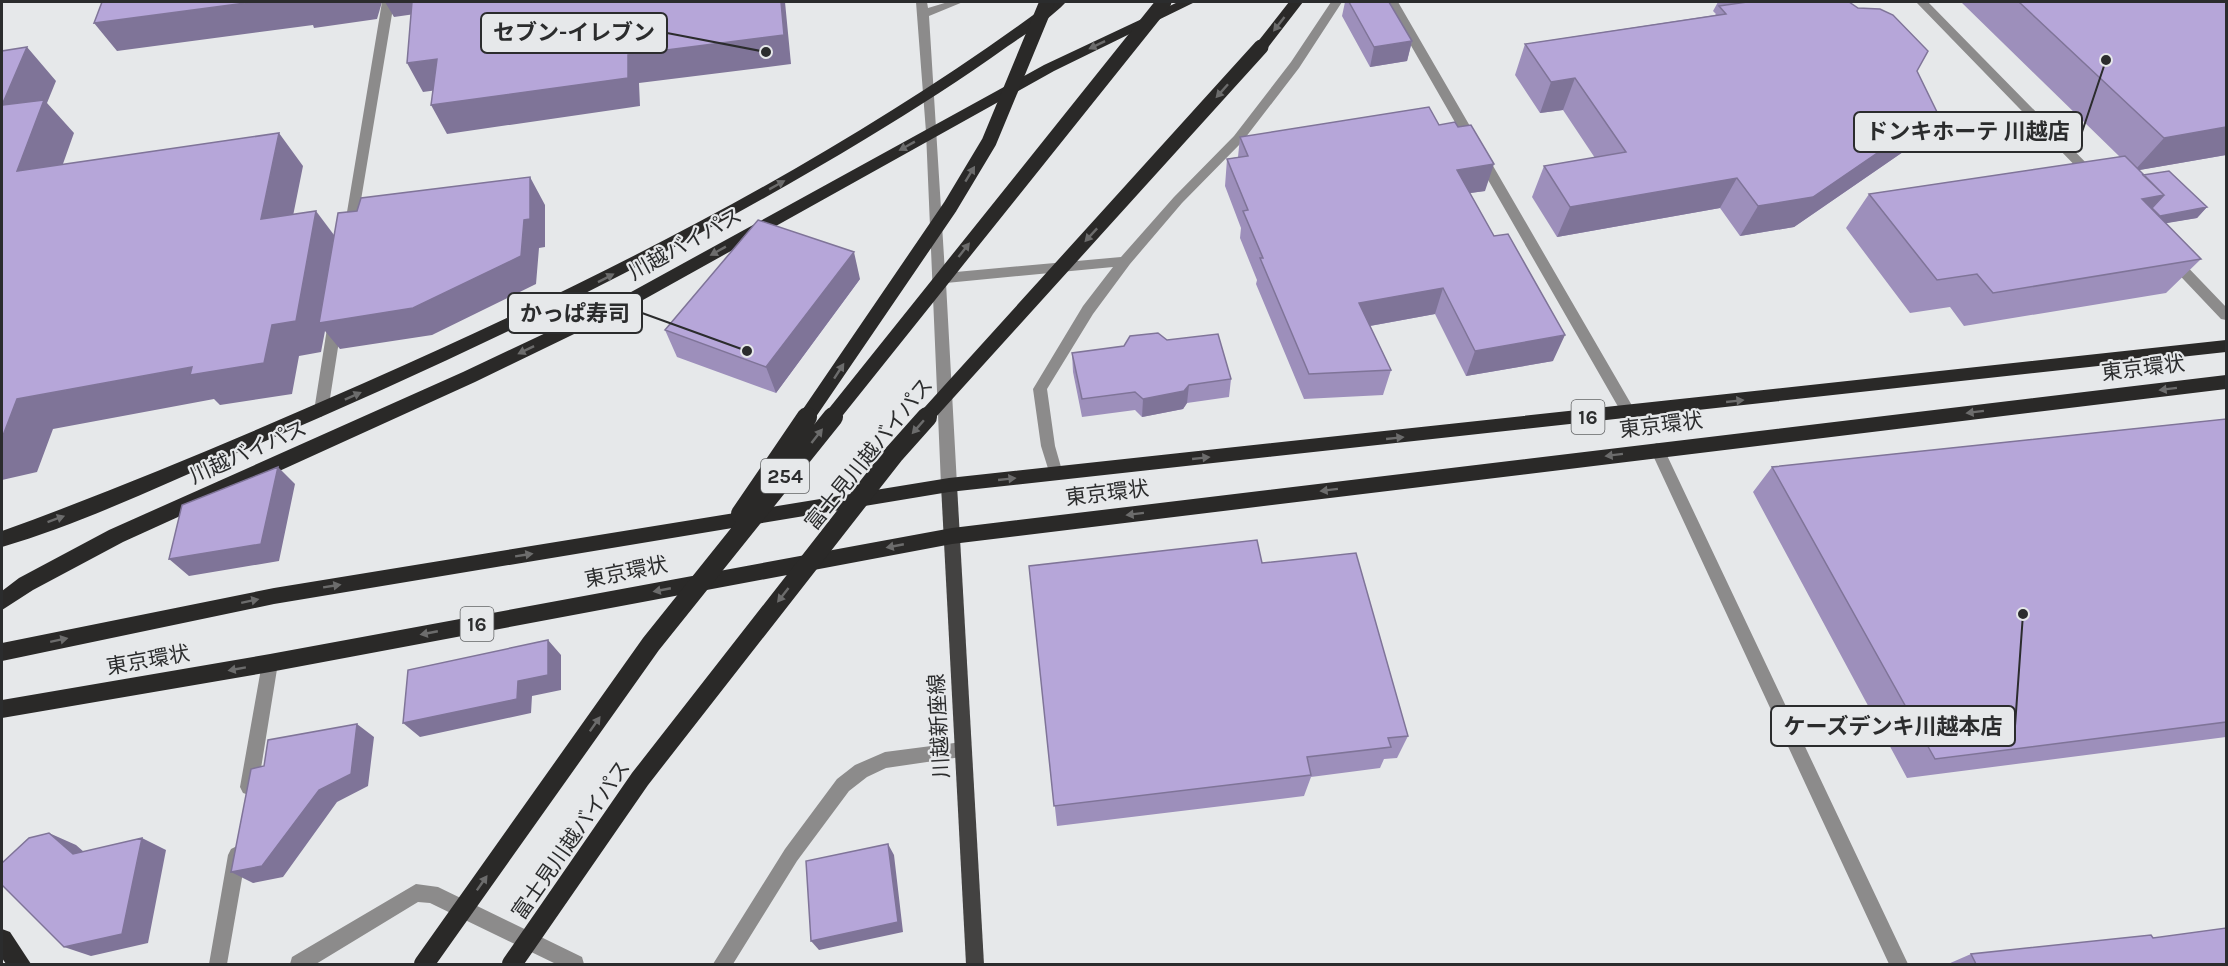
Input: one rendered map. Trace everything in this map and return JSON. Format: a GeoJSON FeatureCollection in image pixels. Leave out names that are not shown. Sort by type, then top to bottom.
{"type":"FeatureCollection","features":[{"type":"Feature","properties":{"kind":"highway","name":"254"},"geometry":{"type":"LineString","coordinates":[[424,964],[651,644],[950,207],[989,142],[1047,2]]}},
{"type":"Feature","properties":{"kind":"highway","name":"川越バイパス"},"geometry":{"type":"LineString","coordinates":[[2,539],[70,514],[321,411],[604,279],[812,166],[994,52],[1059,2]]}},
{"type":"Feature","properties":{"kind":"highway","name":"254"},"geometry":{"type":"LineString","coordinates":[[651,644],[1164,2]]}},
{"type":"Feature","properties":{"kind":"highway","name":"川越バイパス"},"geometry":{"type":"LineString","coordinates":[[2,602],[26,584],[116,536],[469,377],[628,301],[1049,68],[1188,2]]}},
{"type":"Feature","properties":{"kind":"highway","name":"富士見川越バイパス"},"geometry":{"type":"LineString","coordinates":[[512,964],[640,779],[894,454],[997,337],[1261,47],[1296,2]]}},
{"type":"Feature","properties":{"kind":"highway","name":"東京環状"},"geometry":{"type":"LineString","coordinates":[[2,652],[274,596],[949,485],[2226,346]]}},
{"type":"Feature","properties":{"kind":"highway","name":"東京環状"},"geometry":{"type":"LineString","coordinates":[[2,709],[270,663],[952,536],[2226,382]]}},
{"type":"Feature","properties":{"kind":"highway"},"geometry":{"type":"LineString","coordinates":[[2,940],[20,964]]}},
{"type":"Feature","properties":{"kind":"main road","name":"川越新座線"},"geometry":{"type":"LineString","coordinates":[[949,485],[975,964]]}},
{"type":"Feature","properties":{"kind":"street"},"geometry":{"type":"LineString","coordinates":[[348,247],[388,2]]}},
{"type":"Feature","properties":{"kind":"street"},"geometry":{"type":"LineString","coordinates":[[922,2],[930,94],[949,485]]}},
{"type":"Feature","properties":{"kind":"street"},"geometry":{"type":"LineString","coordinates":[[923,14],[957,2]]}},
{"type":"Feature","properties":{"kind":"street"},"geometry":{"type":"LineString","coordinates":[[1056,474],[1048,446],[1040,389],[1088,310],[1125,261],[1178,200],[1238,139],[1295,65],[1336,2]]}},
{"type":"Feature","properties":{"kind":"street"},"geometry":{"type":"LineString","coordinates":[[1392,2],[1629,412]]}},
{"type":"Feature","properties":{"kind":"street"},"geometry":{"type":"LineString","coordinates":[[1922,2],[2103,188]]}},
{"type":"Feature","properties":{"kind":"street"},"geometry":{"type":"LineString","coordinates":[[2161,247],[2226,315]]}},
{"type":"Feature","properties":{"kind":"street"},"geometry":{"type":"LineString","coordinates":[[939,279],[1125,261]]}},
{"type":"Feature","properties":{"kind":"street"},"geometry":{"type":"LineString","coordinates":[[321,411],[338,305]]}},
{"type":"Feature","properties":{"kind":"street"},"geometry":{"type":"LineString","coordinates":[[1657,449],[1899,964]]}},
{"type":"Feature","properties":{"kind":"street"},"geometry":{"type":"LineString","coordinates":[[246,802],[270,663]]}},
{"type":"Feature","properties":{"kind":"street"},"geometry":{"type":"LineString","coordinates":[[722,964],[791,855],[843,786],[861,771],[885,760],[962,750]]}},
{"type":"Feature","properties":{"kind":"street"},"geometry":{"type":"LineString","coordinates":[[218,964],[240,837]]}},
{"type":"Feature","properties":{"kind":"street"},"geometry":{"type":"LineString","coordinates":[[298,964],[416,893],[431,894],[574,964]]}},
{"type":"Feature","properties":{"kind":"building"},"geometry":{"type":"Polygon","coordinates":[[[102,2],[253,2],[94,23],[102,2]]]}},
{"type":"Feature","properties":{"kind":"building"},"geometry":{"type":"Polygon","coordinates":[[[412,2],[781,2],[784,35],[628,55],[628,78],[431,105],[437,59],[407,63],[412,2]]]}},
{"type":"Feature","properties":{"kind":"building"},"geometry":{"type":"Polygon","coordinates":[[[1349,2],[1389,2],[1412,41],[1374,47],[1349,2]]]}},
{"type":"Feature","properties":{"kind":"building"},"geometry":{"type":"Polygon","coordinates":[[[1747,2],[1849,2],[1858,8],[1880,9],[1893,15],[1928,51],[1917,71],[1937,112],[1813,197],[1758,206],[1737,178],[1570,207],[1544,166],[1626,152],[1575,78],[1551,82],[1525,44],[1726,14],[1719,6],[1747,2]]]}},
{"type":"Feature","properties":{"kind":"building"},"geometry":{"type":"Polygon","coordinates":[[[2019,2],[2226,2],[2226,127],[2164,138],[2019,2]]]}},
{"type":"Feature","properties":{"kind":"building"},"geometry":{"type":"Polygon","coordinates":[[[27,47],[2,105],[2,51],[27,47]]]}},
{"type":"Feature","properties":{"kind":"building"},"geometry":{"type":"Polygon","coordinates":[[[44,100],[17,171],[279,133],[261,219],[316,211],[296,321],[272,325],[264,363],[190,375],[192,367],[17,399],[2,438],[2,105],[44,100]]]}},
{"type":"Feature","properties":{"kind":"building"},"geometry":{"type":"Polygon","coordinates":[[[1429,107],[1439,125],[1455,122],[1458,127],[1471,125],[1494,164],[1457,170],[1494,236],[1508,234],[1565,335],[1475,351],[1443,288],[1359,303],[1391,370],[1309,374],[1260,258],[1263,258],[1243,211],[1248,210],[1227,159],[1248,156],[1240,137],[1429,107]]]}},
{"type":"Feature","properties":{"kind":"building"},"geometry":{"type":"Polygon","coordinates":[[[2125,156],[2164,195],[2142,199],[2201,259],[1993,293],[1977,274],[1937,280],[1869,194],[2125,156]]]}},
{"type":"Feature","properties":{"kind":"building"},"geometry":{"type":"Polygon","coordinates":[[[2169,171],[2207,207],[2160,216],[2152,208],[2164,195],[2143,175],[2169,171]]]}},
{"type":"Feature","properties":{"kind":"building"},"geometry":{"type":"Polygon","coordinates":[[[530,177],[530,219],[524,220],[521,256],[413,308],[319,323],[338,213],[357,211],[361,198],[530,177]]]}},
{"type":"Feature","properties":{"kind":"building"},"geometry":{"type":"Polygon","coordinates":[[[758,220],[854,252],[766,367],[665,330],[758,220]]]}},
{"type":"Feature","properties":{"kind":"building"},"geometry":{"type":"Polygon","coordinates":[[[1158,333],[1167,340],[1218,334],[1231,379],[1189,385],[1184,391],[1143,399],[1135,392],[1082,399],[1072,353],[1124,346],[1130,336],[1158,333]]]}},
{"type":"Feature","properties":{"kind":"building"},"geometry":{"type":"Polygon","coordinates":[[[2226,419],[2226,722],[1935,759],[1772,467],[2226,419]]]}},
{"type":"Feature","properties":{"kind":"building"},"geometry":{"type":"Polygon","coordinates":[[[278,467],[261,544],[169,559],[182,505],[278,467]]]}},
{"type":"Feature","properties":{"kind":"building"},"geometry":{"type":"Polygon","coordinates":[[[1257,540],[1262,563],[1356,553],[1408,736],[1388,738],[1391,747],[1307,757],[1311,775],[1054,806],[1029,566],[1257,540]]]}},
{"type":"Feature","properties":{"kind":"building"},"geometry":{"type":"Polygon","coordinates":[[[548,640],[548,675],[518,681],[517,699],[403,723],[408,670],[548,640]]]}},
{"type":"Feature","properties":{"kind":"building"},"geometry":{"type":"Polygon","coordinates":[[[357,724],[351,774],[319,790],[262,866],[231,872],[251,769],[264,766],[268,740],[357,724]]]}},
{"type":"Feature","properties":{"kind":"building"},"geometry":{"type":"Polygon","coordinates":[[[49,833],[73,854],[142,838],[122,934],[64,947],[2,885],[2,863],[29,838],[49,833]]]}},
{"type":"Feature","properties":{"kind":"building"},"geometry":{"type":"Polygon","coordinates":[[[888,844],[898,922],[811,941],[806,861],[888,844]]]}},
{"type":"Feature","properties":{"kind":"building"},"geometry":{"type":"Polygon","coordinates":[[[2226,928],[2226,964],[1976,964],[1971,954],[2151,935],[2153,938],[2226,928]]]}},
{"type":"Feature","properties":{"kind":"place","name":"セブン-イレブン"},"geometry":{"type":"Point","coordinates":[766,52]}},
{"type":"Feature","properties":{"kind":"place","name":"ドンキホーテ 川越店"},"geometry":{"type":"Point","coordinates":[2106,60]}},
{"type":"Feature","properties":{"kind":"place","name":"かっぱ寿司"},"geometry":{"type":"Point","coordinates":[747,351]}},
{"type":"Feature","properties":{"kind":"place","name":"ケーズデンキ川越本店"},"geometry":{"type":"Point","coordinates":[2023,614]}}]}
